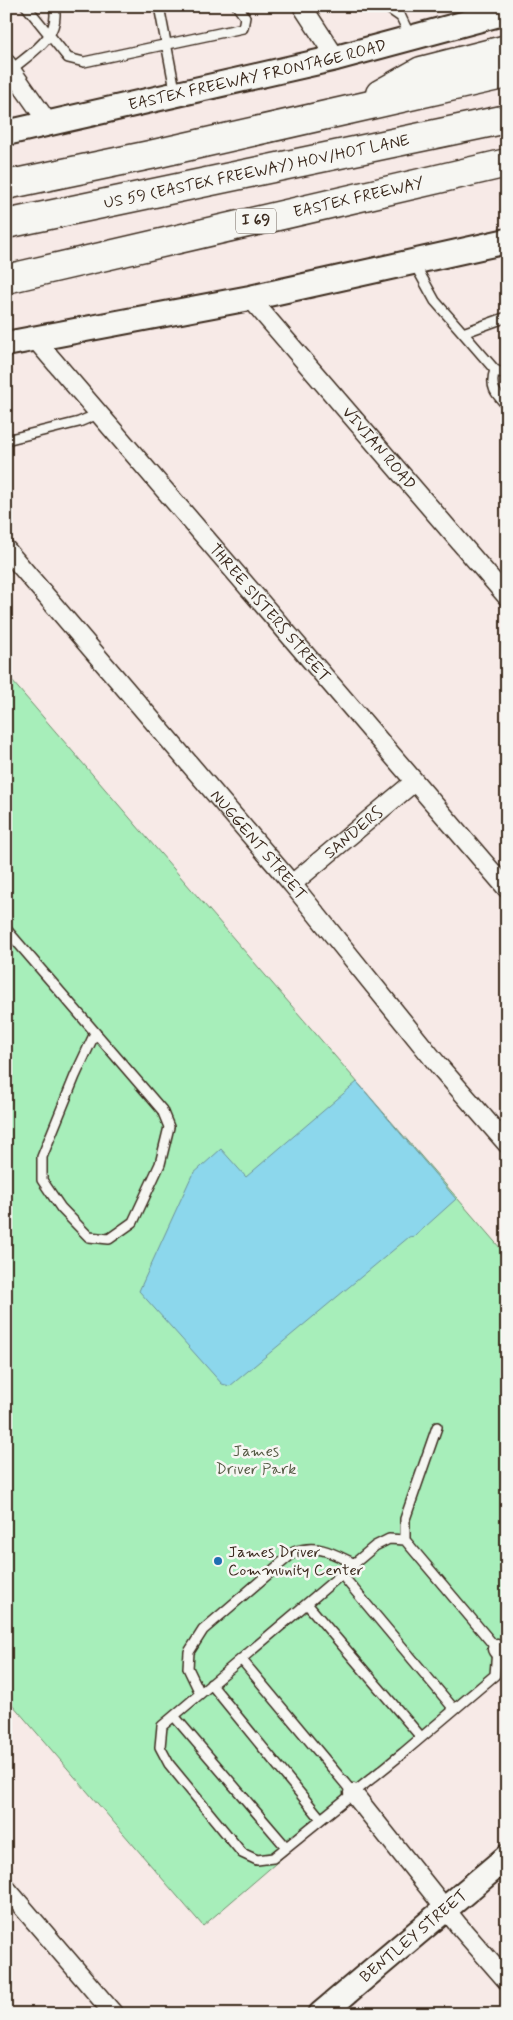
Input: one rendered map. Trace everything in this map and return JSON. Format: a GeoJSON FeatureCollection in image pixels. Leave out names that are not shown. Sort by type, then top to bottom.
{"type":"FeatureCollection","features":[{"type":"Feature","properties":{"kind":"highway"},"geometry":{"type":"LineString","coordinates":[[6,186],[150,156],[355,108],[502,63]]}},
{"type":"Feature","properties":{"kind":"highway","name":"US 59 (EASTEX FREEWAY) HOV/HOT LANE"},"geometry":{"type":"LineString","coordinates":[[6,224],[507,119]]}},
{"type":"Feature","properties":{"kind":"highway","name":"EASTEX FREEWAY"},"geometry":{"type":"LineString","coordinates":[[6,279],[507,163]]}},
{"type":"Feature","properties":{"kind":"main road","name":"EASTEX FREEWAY FRONTAGE ROAD"},"geometry":{"type":"LineString","coordinates":[[6,133],[336,58],[411,38],[496,12]]}},
{"type":"Feature","properties":{"kind":"main road"},"geometry":{"type":"LineString","coordinates":[[6,344],[250,298],[507,241]]}},
{"type":"Feature","properties":{"kind":"main road","name":"BENTLEY STREET"},"geometry":{"type":"LineString","coordinates":[[321,2014],[507,1857]]}},
{"type":"Feature","properties":{"kind":"street"},"geometry":{"type":"LineString","coordinates":[[302,6],[336,58]]}},
{"type":"Feature","properties":{"kind":"street"},"geometry":{"type":"LineString","coordinates":[[9,66],[49,124]]}},
{"type":"Feature","properties":{"kind":"street","name":"VIVIAN ROAD"},"geometry":{"type":"LineString","coordinates":[[250,298],[507,597]]}},
{"type":"Feature","properties":{"kind":"street","name":"THREE SISTERS STREET"},"geometry":{"type":"LineString","coordinates":[[34,338],[507,889]]}},
{"type":"Feature","properties":{"kind":"street","name":"NUGGENT STREET"},"geometry":{"type":"LineString","coordinates":[[6,550],[292,884],[438,1065],[507,1144]]}},
{"type":"Feature","properties":{"kind":"street","name":"SANDERS"},"geometry":{"type":"LineString","coordinates":[[292,884],[414,782]]}},
{"type":"Feature","properties":{"kind":"street"},"geometry":{"type":"LineString","coordinates":[[353,1794],[507,1981]]}},
{"type":"Feature","properties":{"kind":"street"},"geometry":{"type":"LineString","coordinates":[[6,1888],[114,2014]]}},
{"type":"Feature","properties":{"kind":"lane"},"geometry":{"type":"LineString","coordinates":[[26,6],[68,58],[84,62],[243,28],[245,18],[237,6]]}},
{"type":"Feature","properties":{"kind":"lane"},"geometry":{"type":"LineString","coordinates":[[9,66],[50,36],[57,17],[54,6]]}},
{"type":"Feature","properties":{"kind":"lane"},"geometry":{"type":"LineString","coordinates":[[159,6],[176,95]]}},
{"type":"Feature","properties":{"kind":"lane"},"geometry":{"type":"LineString","coordinates":[[385,6],[401,17],[411,38]]}},
{"type":"Feature","properties":{"kind":"lane"},"geometry":{"type":"LineString","coordinates":[[414,262],[435,301],[495,370],[507,375]]}},
{"type":"Feature","properties":{"kind":"lane"},"geometry":{"type":"LineString","coordinates":[[464,333],[507,318]]}},
{"type":"Feature","properties":{"kind":"lane"},"geometry":{"type":"LineString","coordinates":[[495,370],[491,380],[494,393],[507,406]]}},
{"type":"Feature","properties":{"kind":"lane"},"geometry":{"type":"LineString","coordinates":[[6,440],[78,422],[98,414]]}},
{"type":"Feature","properties":{"kind":"lane"},"geometry":{"type":"LineString","coordinates":[[6,929],[162,1110],[169,1127],[160,1164],[133,1222],[109,1239],[89,1237],[61,1208],[42,1180],[42,1158],[75,1076],[95,1033]]}},
{"type":"Feature","properties":{"kind":"lane"},"geometry":{"type":"LineString","coordinates":[[405,1540],[388,1539],[376,1546],[162,1726],[160,1747],[169,1764],[242,1853],[257,1860],[273,1858],[353,1794],[495,1675],[502,1655],[405,1540],[405,1519],[437,1427]]}},
{"type":"Feature","properties":{"kind":"lane"},"geometry":{"type":"LineString","coordinates":[[200,1693],[188,1668],[189,1652],[203,1630],[294,1552],[307,1547],[329,1552],[355,1564]]}},
{"type":"Feature","properties":{"kind":"lane"},"geometry":{"type":"LineString","coordinates":[[342,1575],[454,1710]]}},
{"type":"Feature","properties":{"kind":"lane"},"geometry":{"type":"LineString","coordinates":[[307,1604],[421,1737]]}},
{"type":"Feature","properties":{"kind":"lane"},"geometry":{"type":"LineString","coordinates":[[241,1659],[353,1794]]}},
{"type":"Feature","properties":{"kind":"lane"},"geometry":{"type":"LineString","coordinates":[[211,1684],[321,1819]]}},
{"type":"Feature","properties":{"kind":"lane"},"geometry":{"type":"LineString","coordinates":[[174,1716],[286,1848]]}},
{"type":"Feature","properties":{"kind":"green space","name":"James Driver Park"},"geometry":{"type":"Polygon","coordinates":[[[6,674],[507,1256],[507,1664],[203,1926],[6,1697],[6,674]]]}},
{"type":"Feature","properties":{"kind":"water"},"geometry":{"type":"Polygon","coordinates":[[[357,1082],[456,1199],[415,1236],[409,1237],[230,1386],[222,1384],[139,1291],[192,1175],[221,1149],[246,1177],[357,1082]]]}},
{"type":"Feature","properties":{"kind":"place","name":"James Driver Community Center"},"geometry":{"type":"Point","coordinates":[218,1561]}}]}
